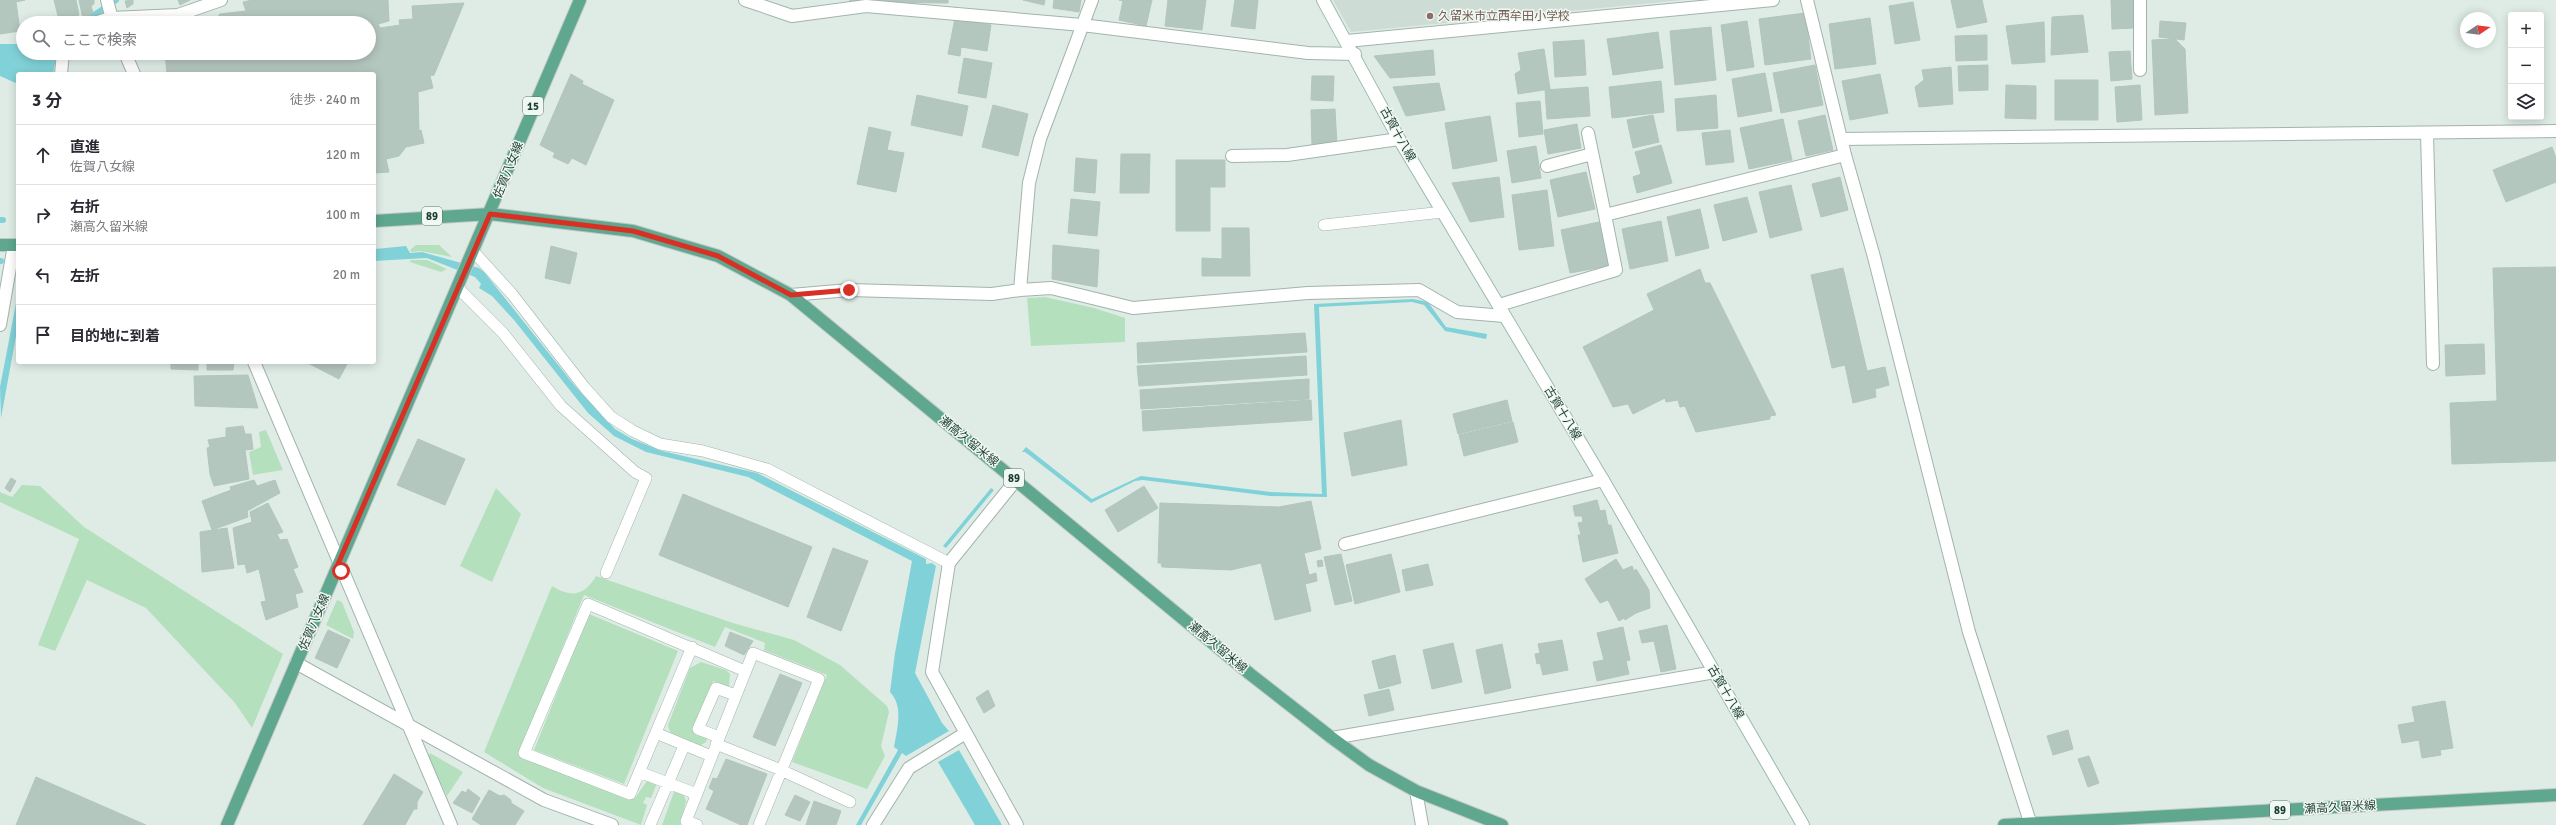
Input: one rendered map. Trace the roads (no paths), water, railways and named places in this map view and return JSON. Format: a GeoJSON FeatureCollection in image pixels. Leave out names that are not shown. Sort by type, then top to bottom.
{"type":"FeatureCollection","features":[{"type":"Feature","properties":{"kind":"main road","name":"佐賀八女線"},"geometry":{"type":"LineString","coordinates":[[227,825],[457,287],[490,214],[537,98],[580,0]]}},
{"type":"Feature","properties":{"kind":"main road","name":"瀬高久留米線"},"geometry":{"type":"LineString","coordinates":[[376,221],[490,214],[633,231],[718,256],[791,295],[1332,738],[1368,765],[1416,791],[1502,825]]}},
{"type":"Feature","properties":{"kind":"main road"},"geometry":{"type":"LineString","coordinates":[[0,245],[16,245]]}},
{"type":"Feature","properties":{"kind":"main road","name":"瀬高久留米線"},"geometry":{"type":"LineString","coordinates":[[2004,825],[2556,795]]}},
{"type":"Feature","properties":{"kind":"street"},"geometry":{"type":"LineString","coordinates":[[107,0],[111,16]]}},
{"type":"Feature","properties":{"kind":"street"},"geometry":{"type":"LineString","coordinates":[[165,16],[178,15],[221,0]]}},
{"type":"Feature","properties":{"kind":"street"},"geometry":{"type":"LineString","coordinates":[[745,0],[792,16],[866,6],[1082,25],[1308,53],[1355,54]]}},
{"type":"Feature","properties":{"kind":"street"},"geometry":{"type":"LineString","coordinates":[[1020,290],[1029,184],[1040,139],[1092,0]]}},
{"type":"Feature","properties":{"kind":"street","name":"古賀十八線"},"geometry":{"type":"LineString","coordinates":[[1323,0],[1355,54],[1399,139],[1603,480],[1803,825]]}},
{"type":"Feature","properties":{"kind":"street"},"geometry":{"type":"LineString","coordinates":[[1347,41],[1773,0]]}},
{"type":"Feature","properties":{"kind":"street"},"geometry":{"type":"LineString","coordinates":[[1807,0],[1845,155],[1874,257],[1969,632],[2030,824]]}},
{"type":"Feature","properties":{"kind":"street"},"geometry":{"type":"LineString","coordinates":[[2140,0],[2140,70]]}},
{"type":"Feature","properties":{"kind":"street"},"geometry":{"type":"LineString","coordinates":[[61,72],[62,60]]}},
{"type":"Feature","properties":{"kind":"street"},"geometry":{"type":"LineString","coordinates":[[128,60],[133,72]]}},
{"type":"Feature","properties":{"kind":"street"},"geometry":{"type":"LineString","coordinates":[[1841,139],[2556,131]]}},
{"type":"Feature","properties":{"kind":"street"},"geometry":{"type":"LineString","coordinates":[[2427,133],[2433,364]]}},
{"type":"Feature","properties":{"kind":"street"},"geometry":{"type":"LineString","coordinates":[[1499,305],[1616,270],[1588,134]]}},
{"type":"Feature","properties":{"kind":"street"},"geometry":{"type":"LineString","coordinates":[[1232,156],[1287,155],[1399,139]]}},
{"type":"Feature","properties":{"kind":"street"},"geometry":{"type":"LineString","coordinates":[[1547,166],[1592,154]]}},
{"type":"Feature","properties":{"kind":"street"},"geometry":{"type":"LineString","coordinates":[[1605,215],[1845,155]]}},
{"type":"Feature","properties":{"kind":"street"},"geometry":{"type":"LineString","coordinates":[[0,325],[16,245]]}},
{"type":"Feature","properties":{"kind":"street"},"geometry":{"type":"LineString","coordinates":[[791,295],[849,290],[992,294],[1051,288],[1132,308],[1308,293],[1419,290],[1457,312],[1504,316]]}},
{"type":"Feature","properties":{"kind":"street"},"geometry":{"type":"LineString","coordinates":[[255,364],[338,564],[410,726],[451,825]]}},
{"type":"Feature","properties":{"kind":"street"},"geometry":{"type":"LineString","coordinates":[[1016,480],[949,563],[932,672],[964,734],[1017,825]]}},
{"type":"Feature","properties":{"kind":"street"},"geometry":{"type":"LineString","coordinates":[[1345,544],[1603,480]]}},
{"type":"Feature","properties":{"kind":"street"},"geometry":{"type":"LineString","coordinates":[[296,663],[544,800],[612,825]]}},
{"type":"Feature","properties":{"kind":"street"},"geometry":{"type":"LineString","coordinates":[[1332,738],[1715,672]]}},
{"type":"Feature","properties":{"kind":"street"},"geometry":{"type":"LineString","coordinates":[[873,825],[909,768],[964,734]]}},
{"type":"Feature","properties":{"kind":"street"},"geometry":{"type":"LineString","coordinates":[[1416,791],[1422,825]]}},
{"type":"Feature","properties":{"kind":"lane"},"geometry":{"type":"LineString","coordinates":[[1324,225],[1443,212]]}},
{"type":"Feature","properties":{"kind":"lane"},"geometry":{"type":"LineString","coordinates":[[474,251],[512,294],[585,388],[611,417],[627,428],[660,444],[703,451],[767,469],[949,563]]}},
{"type":"Feature","properties":{"kind":"lane"},"geometry":{"type":"LineString","coordinates":[[457,287],[504,332],[561,406],[635,472],[646,478],[606,574]]}},
{"type":"Feature","properties":{"kind":"lane"},"geometry":{"type":"LineString","coordinates":[[692,647],[630,794],[524,753],[588,604],[692,647],[745,671]]}},
{"type":"Feature","properties":{"kind":"lane"},"geometry":{"type":"LineString","coordinates":[[697,825],[686,821],[753,653],[819,679],[759,825]]}},
{"type":"Feature","properties":{"kind":"lane"},"geometry":{"type":"LineString","coordinates":[[735,695],[716,688],[698,729],[718,741],[850,802]]}},
{"type":"Feature","properties":{"kind":"lane"},"geometry":{"type":"LineString","coordinates":[[656,733],[711,756]]}},
{"type":"Feature","properties":{"kind":"lane"},"geometry":{"type":"LineString","coordinates":[[650,825],[684,746]]}},
{"type":"Feature","properties":{"kind":"lane"},"geometry":{"type":"LineString","coordinates":[[639,772],[697,794]]}},
{"type":"Feature","properties":{"kind":"water"},"geometry":{"type":"Polygon","coordinates":[[[0,44],[16,44],[16,60],[56,60],[53,72],[16,72],[16,83],[0,76],[0,44]]]}},
{"type":"Feature","properties":{"kind":"water"},"geometry":{"type":"Polygon","coordinates":[[[406,246],[410,253],[422,252],[479,268],[484,272],[575,386],[615,429],[632,439],[662,451],[757,473],[926,559],[926,564],[932,563],[936,566],[915,673],[942,723],[949,731],[906,756],[902,753],[861,825],[856,825],[898,750],[894,747],[898,725],[898,711],[897,704],[890,692],[895,653],[912,561],[748,477],[646,452],[614,436],[588,413],[514,320],[492,296],[479,288],[481,284],[475,277],[427,258],[376,261],[376,249],[406,246]]]}},
{"type":"Feature","properties":{"kind":"water"},"geometry":{"type":"Polygon","coordinates":[[[1413,299],[1428,302],[1446,327],[1487,334],[1486,339],[1445,331],[1424,305],[1412,302],[1319,307],[1327,497],[1270,496],[1143,480],[1135,481],[1091,503],[1025,452],[1022,452],[1026,447],[1092,499],[1141,476],[1271,492],[1322,494],[1314,304],[1413,299]]]}},
{"type":"Feature","properties":{"kind":"water"},"geometry":{"type":"Polygon","coordinates":[[[16,303],[16,336],[1,418],[0,387],[16,303]]]}},
{"type":"Feature","properties":{"kind":"water"},"geometry":{"type":"Polygon","coordinates":[[[991,488],[994,490],[946,548],[943,546],[991,488]]]}},
{"type":"Feature","properties":{"kind":"water"},"geometry":{"type":"Polygon","coordinates":[[[959,750],[1002,825],[975,825],[938,762],[959,750]]]}},
{"type":"Feature","properties":{"kind":"waterway"},"geometry":{"type":"LineString","coordinates":[[93,16],[116,0]]}},
{"type":"Feature","properties":{"kind":"place","name":"久留米市立西牟田小学校"},"geometry":{"type":"Point","coordinates":[1430,16]}}]}
